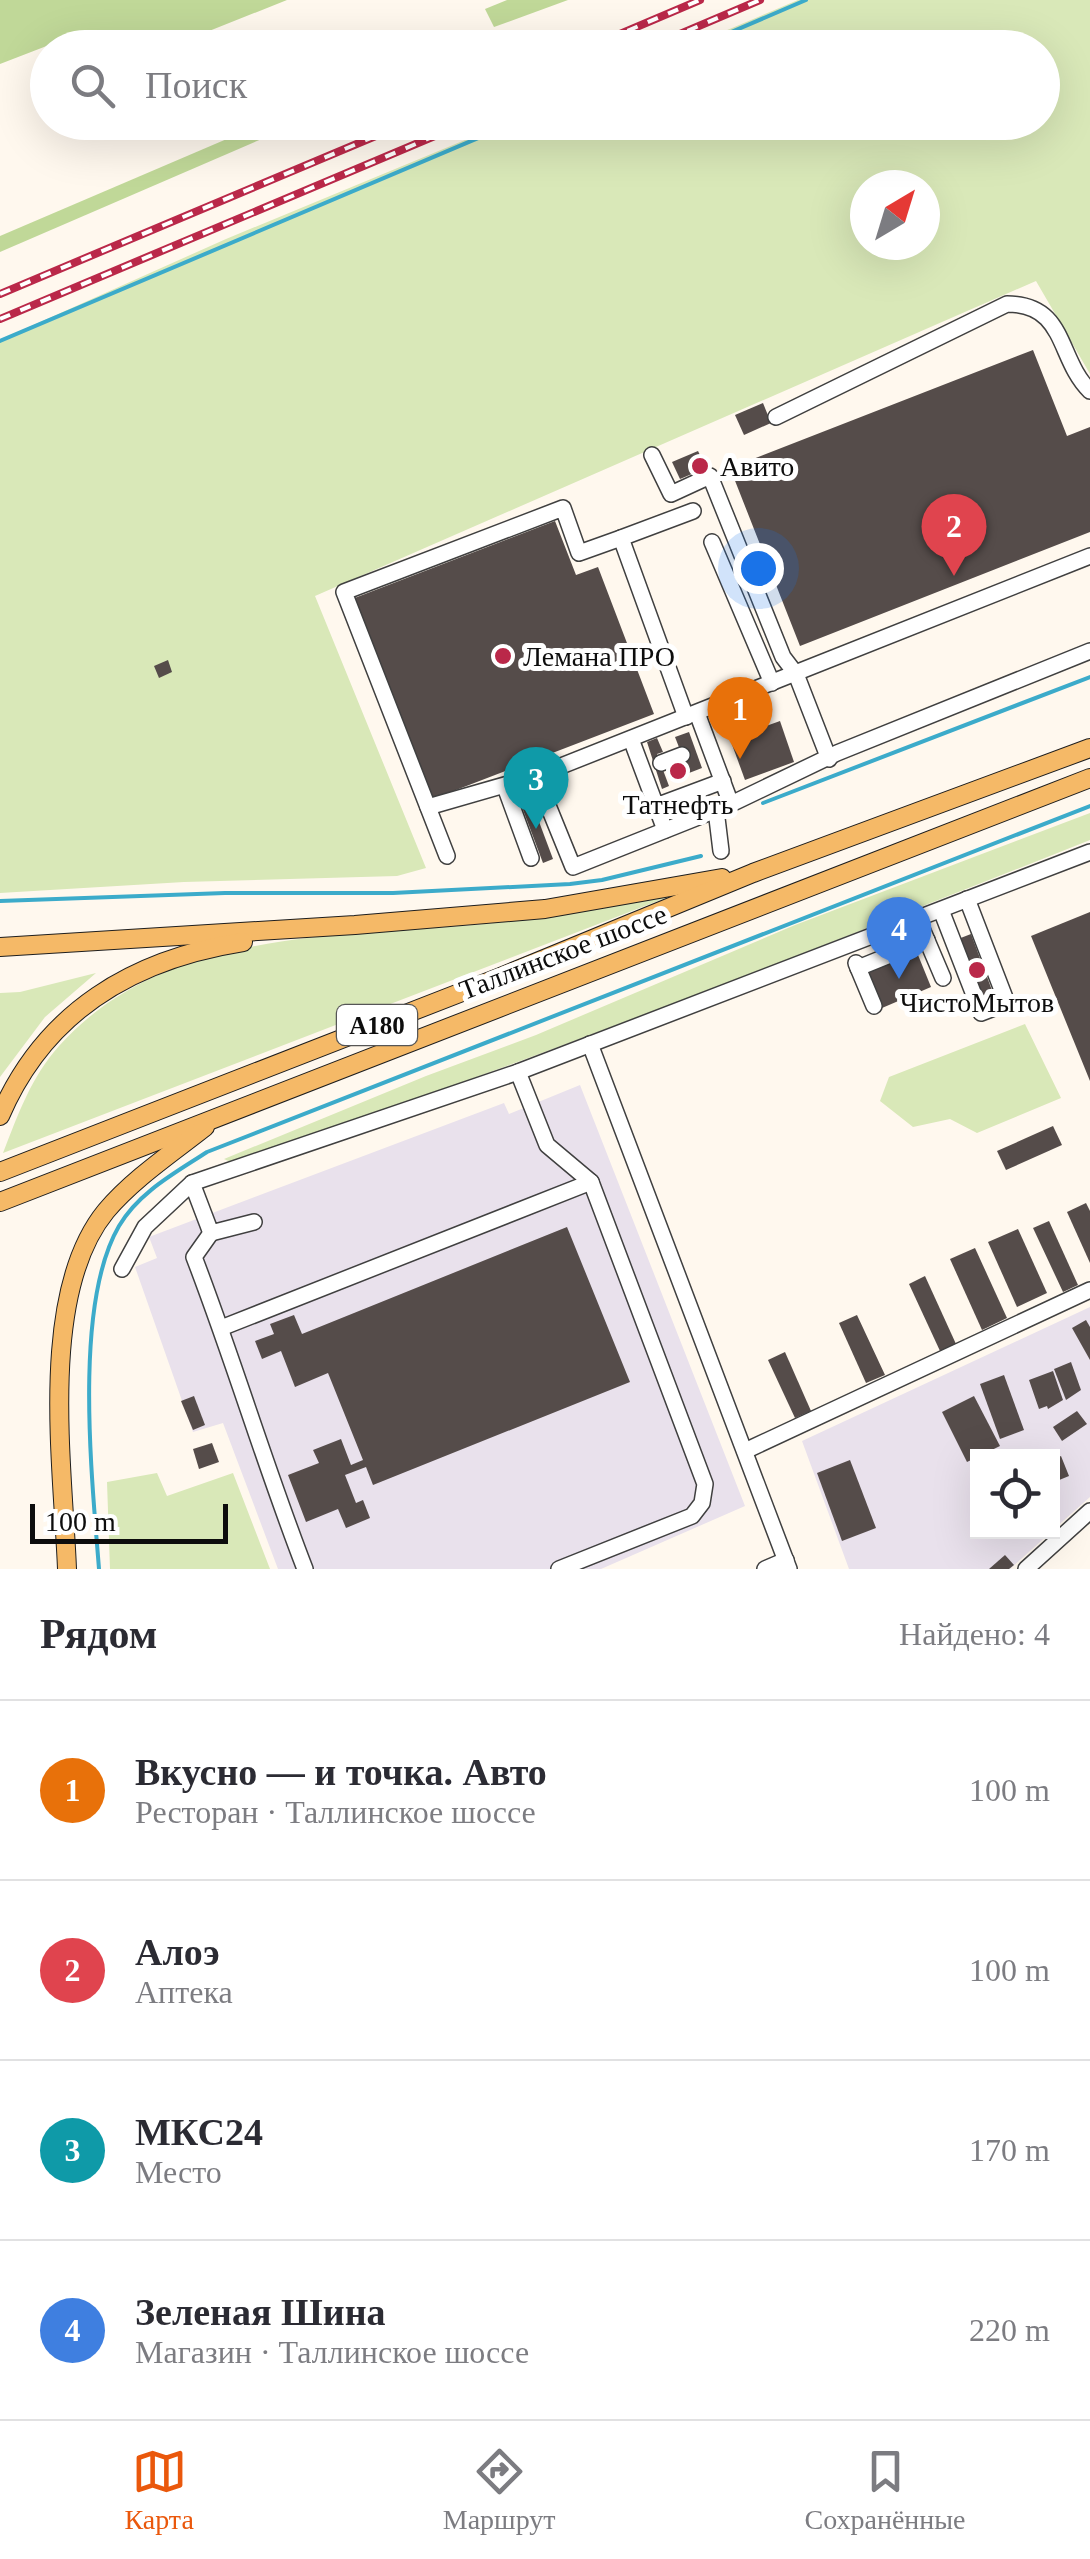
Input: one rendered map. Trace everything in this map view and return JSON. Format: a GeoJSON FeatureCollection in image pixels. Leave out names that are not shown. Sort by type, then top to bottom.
{"type":"FeatureCollection","features":[{"type":"Feature","properties":{"kind":"main road","name":"Таллинское шоссе"},"geometry":{"type":"LineString","coordinates":[[0,1172],[498,978],[752,873],[1090,748]]}},
{"type":"Feature","properties":{"kind":"main road","name":"Таллинское шоссе"},"geometry":{"type":"LineString","coordinates":[[0,1202],[1090,778]]}},
{"type":"Feature","properties":{"kind":"main road"},"geometry":{"type":"LineString","coordinates":[[0,947],[546,909],[752,873]]}},
{"type":"Feature","properties":{"kind":"main road"},"geometry":{"type":"LineString","coordinates":[[0,1116],[12,1088],[38,1051],[76,1011],[120,980],[176,956],[218,946],[355,925]]}},
{"type":"Feature","properties":{"kind":"main road"},"geometry":{"type":"LineString","coordinates":[[67,1569],[60,1385],[64,1312],[72,1274],[84,1246],[108,1209],[221,1114]]}},
{"type":"Feature","properties":{"kind":"street"},"geometry":{"type":"LineString","coordinates":[[776,416],[1007,304],[1026,304],[1042,312],[1054,326],[1082,384],[1090,391]]}},
{"type":"Feature","properties":{"kind":"street"},"geometry":{"type":"LineString","coordinates":[[652,455],[670,494],[710,476],[829,759]]}},
{"type":"Feature","properties":{"kind":"street"},"geometry":{"type":"LineString","coordinates":[[448,856],[344,592],[563,508],[579,553],[694,511]]}},
{"type":"Feature","properties":{"kind":"street"},"geometry":{"type":"LineString","coordinates":[[621,538],[692,715],[696,749],[722,781],[720,851]]}},
{"type":"Feature","properties":{"kind":"street"},"geometry":{"type":"LineString","coordinates":[[712,542],[772,683]]}},
{"type":"Feature","properties":{"kind":"street"},"geometry":{"type":"LineString","coordinates":[[428,807],[536,776],[1090,556]]}},
{"type":"Feature","properties":{"kind":"street"},"geometry":{"type":"LineString","coordinates":[[536,776],[572,866],[723,807],[837,753],[1090,651]]}},
{"type":"Feature","properties":{"kind":"street"},"geometry":{"type":"LineString","coordinates":[[631,739],[652,766],[656,806],[665,830]]}},
{"type":"Feature","properties":{"kind":"street"},"geometry":{"type":"LineString","coordinates":[[652,766],[696,749]]}},
{"type":"Feature","properties":{"kind":"street"},"geometry":{"type":"LineString","coordinates":[[656,806],[722,781]]}},
{"type":"Feature","properties":{"kind":"street"},"geometry":{"type":"LineString","coordinates":[[504,787],[531,858]]}},
{"type":"Feature","properties":{"kind":"street"},"geometry":{"type":"LineString","coordinates":[[122,1270],[145,1227],[192,1182],[518,1072],[1090,852]]}},
{"type":"Feature","properties":{"kind":"street"},"geometry":{"type":"LineString","coordinates":[[941,910],[981,1013],[1007,1003],[967,900]]}},
{"type":"Feature","properties":{"kind":"street"},"geometry":{"type":"LineString","coordinates":[[918,918],[943,978]]}},
{"type":"Feature","properties":{"kind":"street"},"geometry":{"type":"LineString","coordinates":[[858,968],[926,940]]}},
{"type":"Feature","properties":{"kind":"street"},"geometry":{"type":"LineString","coordinates":[[849,945],[874,1006]]}},
{"type":"Feature","properties":{"kind":"street"},"geometry":{"type":"LineString","coordinates":[[590,1044],[788,1564],[765,1569]]}},
{"type":"Feature","properties":{"kind":"street"},"geometry":{"type":"LineString","coordinates":[[518,1072],[547,1145],[592,1182],[705,1484],[702,1503],[692,1516],[559,1569]]}},
{"type":"Feature","properties":{"kind":"street"},"geometry":{"type":"LineString","coordinates":[[192,1182],[211,1234]]}},
{"type":"Feature","properties":{"kind":"street"},"geometry":{"type":"LineString","coordinates":[[222,1328],[592,1182]]}},
{"type":"Feature","properties":{"kind":"street"},"geometry":{"type":"LineString","coordinates":[[254,1222],[211,1234],[194,1257],[247,1397],[265,1465],[304,1569]]}},
{"type":"Feature","properties":{"kind":"street"},"geometry":{"type":"LineString","coordinates":[[745,1451],[1090,1290]]}},
{"type":"Feature","properties":{"kind":"street"},"geometry":{"type":"LineString","coordinates":[[1026,1569],[1090,1511]]}},
{"type":"Feature","properties":{"kind":"shaded area"},"geometry":{"type":"Polygon","coordinates":[[[580,1085],[745,1506],[601,1569],[278,1569],[223,1423],[193,1432],[135,1267],[157,1258],[149,1237],[504,1103],[509,1114],[580,1085]]]}},
{"type":"Feature","properties":{"kind":"shaded area"},"geometry":{"type":"Polygon","coordinates":[[[1090,1307],[1090,1497],[1060,1524],[1060,1449],[970,1449],[970,1539],[1043,1539],[1010,1569],[849,1569],[802,1441],[1090,1307]]]}},
{"type":"Feature","properties":{"kind":"green space"},"geometry":{"type":"Polygon","coordinates":[[[0,0],[287,0],[212,30],[30,30],[30,52],[0,64],[0,0]]]}},
{"type":"Feature","properties":{"kind":"green space"},"geometry":{"type":"Polygon","coordinates":[[[507,0],[568,0],[494,27],[485,9],[507,0]]]}},
{"type":"Feature","properties":{"kind":"green space"},"geometry":{"type":"Polygon","coordinates":[[[798,0],[1090,0],[1090,374],[1036,281],[315,596],[426,868],[397,876],[184,882],[0,893],[0,340],[226,239],[465,140],[1060,140],[1060,30],[727,30],[798,0]]]}},
{"type":"Feature","properties":{"kind":"green space"},"geometry":{"type":"Polygon","coordinates":[[[224,140],[259,140],[0,252],[0,236],[224,140]]]}},
{"type":"Feature","properties":{"kind":"green space"},"geometry":{"type":"Polygon","coordinates":[[[1090,813],[1090,840],[556,1048],[233,1163],[224,1159],[536,1035],[795,925],[1090,813]]]}},
{"type":"Feature","properties":{"kind":"green space"},"geometry":{"type":"Polygon","coordinates":[[[669,891],[671,896],[3,1153],[33,1083],[59,1046],[101,1008],[148,980],[199,960],[252,946],[523,920],[669,891]]]}},
{"type":"Feature","properties":{"kind":"green space"},"geometry":{"type":"Polygon","coordinates":[[[96,973],[45,1017],[0,1077],[0,993],[20,992],[96,973]]]}},
{"type":"Feature","properties":{"kind":"green space"},"geometry":{"type":"Polygon","coordinates":[[[1025,1024],[1061,1098],[977,1133],[950,1119],[913,1127],[880,1101],[889,1077],[1025,1024]]]}},
{"type":"Feature","properties":{"kind":"green space"},"geometry":{"type":"Polygon","coordinates":[[[157,1473],[167,1496],[233,1473],[270,1569],[110,1569],[107,1482],[157,1473]]]}},
{"type":"Feature","properties":{"kind":"building"},"geometry":{"type":"Polygon","coordinates":[[[1033,350],[1067,436],[1090,427],[1090,532],[800,646],[730,468],[1033,350]]]}},
{"type":"Feature","properties":{"kind":"building"},"geometry":{"type":"Polygon","coordinates":[[[763,403],[771,423],[744,435],[735,415],[763,403]]]}},
{"type":"Feature","properties":{"kind":"building"},"geometry":{"type":"Polygon","coordinates":[[[698,451],[706,468],[680,479],[672,462],[698,451]]]}},
{"type":"Feature","properties":{"kind":"building","name":"Лемана ПРО"},"geometry":{"type":"Polygon","coordinates":[[[555,521],[576,575],[598,567],[654,714],[430,800],[352,599],[555,521]]]}},
{"type":"Feature","properties":{"kind":"building"},"geometry":{"type":"Polygon","coordinates":[[[168,660],[172,672],[159,678],[154,666],[168,660]]]}},
{"type":"Feature","properties":{"kind":"building"},"geometry":{"type":"Polygon","coordinates":[[[780,721],[794,762],[745,780],[730,739],[780,721]]]}},
{"type":"Feature","properties":{"kind":"building"},"geometry":{"type":"Polygon","coordinates":[[[689,732],[702,768],[689,773],[675,737],[689,732]]]}},
{"type":"Feature","properties":{"kind":"building"},"geometry":{"type":"Polygon","coordinates":[[[657,738],[663,752],[657,754],[669,786],[662,789],[647,742],[657,738]]]}},
{"type":"Feature","properties":{"kind":"building"},"geometry":{"type":"Polygon","coordinates":[[[529,795],[553,859],[543,863],[519,799],[529,795]]]}},
{"type":"Feature","properties":{"kind":"building"},"geometry":{"type":"Polygon","coordinates":[[[1090,912],[1090,1081],[1031,936],[1090,912]]]}},
{"type":"Feature","properties":{"kind":"building","name":"ЧистоМытов"},"geometry":{"type":"Polygon","coordinates":[[[971,934],[996,1001],[984,1005],[958,939],[971,934]]]}},
{"type":"Feature","properties":{"kind":"building"},"geometry":{"type":"Polygon","coordinates":[[[916,950],[931,987],[882,1008],[866,971],[916,950]]]}},
{"type":"Feature","properties":{"kind":"building"},"geometry":{"type":"Polygon","coordinates":[[[1053,1126],[1062,1145],[1006,1170],[997,1151],[1053,1126]]]}},
{"type":"Feature","properties":{"kind":"building"},"geometry":{"type":"Polygon","coordinates":[[[1086,1203],[1090,1211],[1090,1263],[1067,1212],[1086,1203]]]}},
{"type":"Feature","properties":{"kind":"building"},"geometry":{"type":"Polygon","coordinates":[[[1049,1221],[1078,1285],[1063,1292],[1033,1228],[1049,1221]]]}},
{"type":"Feature","properties":{"kind":"building"},"geometry":{"type":"Polygon","coordinates":[[[567,1227],[630,1382],[373,1485],[366,1467],[345,1475],[356,1503],[363,1500],[370,1518],[346,1528],[338,1509],[306,1522],[288,1475],[319,1463],[313,1450],[341,1439],[351,1465],[363,1460],[328,1373],[295,1387],[281,1351],[262,1359],[255,1341],[274,1334],[270,1324],[294,1315],[302,1334],[567,1227]]]}},
{"type":"Feature","properties":{"kind":"building"},"geometry":{"type":"Polygon","coordinates":[[[1018,1229],[1047,1293],[1017,1307],[988,1242],[1018,1229]]]}},
{"type":"Feature","properties":{"kind":"building"},"geometry":{"type":"Polygon","coordinates":[[[975,1248],[1007,1318],[982,1330],[950,1259],[975,1248]]]}},
{"type":"Feature","properties":{"kind":"building"},"geometry":{"type":"Polygon","coordinates":[[[925,1276],[956,1344],[940,1351],[909,1284],[925,1276]]]}},
{"type":"Feature","properties":{"kind":"building"},"geometry":{"type":"Polygon","coordinates":[[[857,1315],[885,1375],[866,1383],[839,1323],[857,1315]]]}},
{"type":"Feature","properties":{"kind":"building"},"geometry":{"type":"Polygon","coordinates":[[[1086,1320],[1090,1327],[1090,1360],[1072,1328],[1086,1320]]]}},
{"type":"Feature","properties":{"kind":"building"},"geometry":{"type":"Polygon","coordinates":[[[785,1352],[811,1411],[795,1418],[768,1360],[785,1352]]]}},
{"type":"Feature","properties":{"kind":"building"},"geometry":{"type":"Polygon","coordinates":[[[1071,1362],[1081,1390],[1066,1400],[1054,1369],[1071,1362]]]}},
{"type":"Feature","properties":{"kind":"building"},"geometry":{"type":"Polygon","coordinates":[[[1053,1371],[1063,1400],[1048,1409],[1039,1409],[1029,1380],[1053,1371]]]}},
{"type":"Feature","properties":{"kind":"building"},"geometry":{"type":"Polygon","coordinates":[[[1004,1375],[1024,1430],[1000,1439],[980,1384],[1004,1375]]]}},
{"type":"Feature","properties":{"kind":"building"},"geometry":{"type":"Polygon","coordinates":[[[194,1396],[205,1425],[193,1430],[181,1401],[194,1396]]]}},
{"type":"Feature","properties":{"kind":"building"},"geometry":{"type":"Polygon","coordinates":[[[974,1396],[1000,1446],[970,1449],[967,1462],[942,1412],[974,1396]]]}},
{"type":"Feature","properties":{"kind":"building"},"geometry":{"type":"Polygon","coordinates":[[[1077,1411],[1087,1424],[1062,1441],[1053,1427],[1077,1411]]]}},
{"type":"Feature","properties":{"kind":"building"},"geometry":{"type":"Polygon","coordinates":[[[212,1443],[219,1462],[199,1469],[193,1449],[212,1443]]]}},
{"type":"Feature","properties":{"kind":"building"},"geometry":{"type":"Polygon","coordinates":[[[1060,1456],[1069,1476],[1060,1480],[1060,1456]]]}},
{"type":"Feature","properties":{"kind":"building"},"geometry":{"type":"Polygon","coordinates":[[[850,1460],[876,1528],[842,1541],[817,1473],[850,1460]]]}},
{"type":"Feature","properties":{"kind":"building"},"geometry":{"type":"Polygon","coordinates":[[[1005,1555],[1014,1565],[1009,1569],[989,1569],[1005,1555]]]}},
{"type":"Feature","properties":{"kind":"waterway"},"geometry":{"type":"LineString","coordinates":[[736,30],[806,0]]}},
{"type":"Feature","properties":{"kind":"waterway"},"geometry":{"type":"LineString","coordinates":[[0,341],[474,140]]}},
{"type":"Feature","properties":{"kind":"waterway"},"geometry":{"type":"LineString","coordinates":[[763,803],[1090,677]]}},
{"type":"Feature","properties":{"kind":"waterway"},"geometry":{"type":"LineString","coordinates":[[99,1569],[89,1393],[95,1300],[119,1226],[158,1184],[207,1152],[1090,806]]}},
{"type":"Feature","properties":{"kind":"waterway"},"geometry":{"type":"LineString","coordinates":[[0,901],[225,893],[393,893],[570,884],[701,856]]}},
{"type":"Feature","properties":{"kind":"railway"},"geometry":{"type":"LineString","coordinates":[[629,30],[700,0]]}},
{"type":"Feature","properties":{"kind":"railway"},"geometry":{"type":"LineString","coordinates":[[689,30],[760,0]]}},
{"type":"Feature","properties":{"kind":"railway"},"geometry":{"type":"LineString","coordinates":[[0,294],[366,140]]}},
{"type":"Feature","properties":{"kind":"railway"},"geometry":{"type":"LineString","coordinates":[[0,319],[425,140]]}},
{"type":"Feature","properties":{"kind":"place","name":"Авито"},"geometry":{"type":"Point","coordinates":[700,466]}},
{"type":"Feature","properties":{"kind":"place","name":"Алоэ"},"geometry":{"type":"Point","coordinates":[954,576]}},
{"type":"Feature","properties":{"kind":"place","name":"Лемана ПРО"},"geometry":{"type":"Point","coordinates":[503,656]}},
{"type":"Feature","properties":{"kind":"place","name":"Вкусно — и точка. Авто"},"geometry":{"type":"Point","coordinates":[740,759]}},
{"type":"Feature","properties":{"kind":"place","name":"Татнефть"},"geometry":{"type":"Point","coordinates":[678,771]}},
{"type":"Feature","properties":{"kind":"place","name":"МКС24"},"geometry":{"type":"Point","coordinates":[536,829]}},
{"type":"Feature","properties":{"kind":"place","name":"ЧистоМытов"},"geometry":{"type":"Point","coordinates":[977,970]}},
{"type":"Feature","properties":{"kind":"place","name":"Зеленая Шина"},"geometry":{"type":"Point","coordinates":[899,979]}}]}
